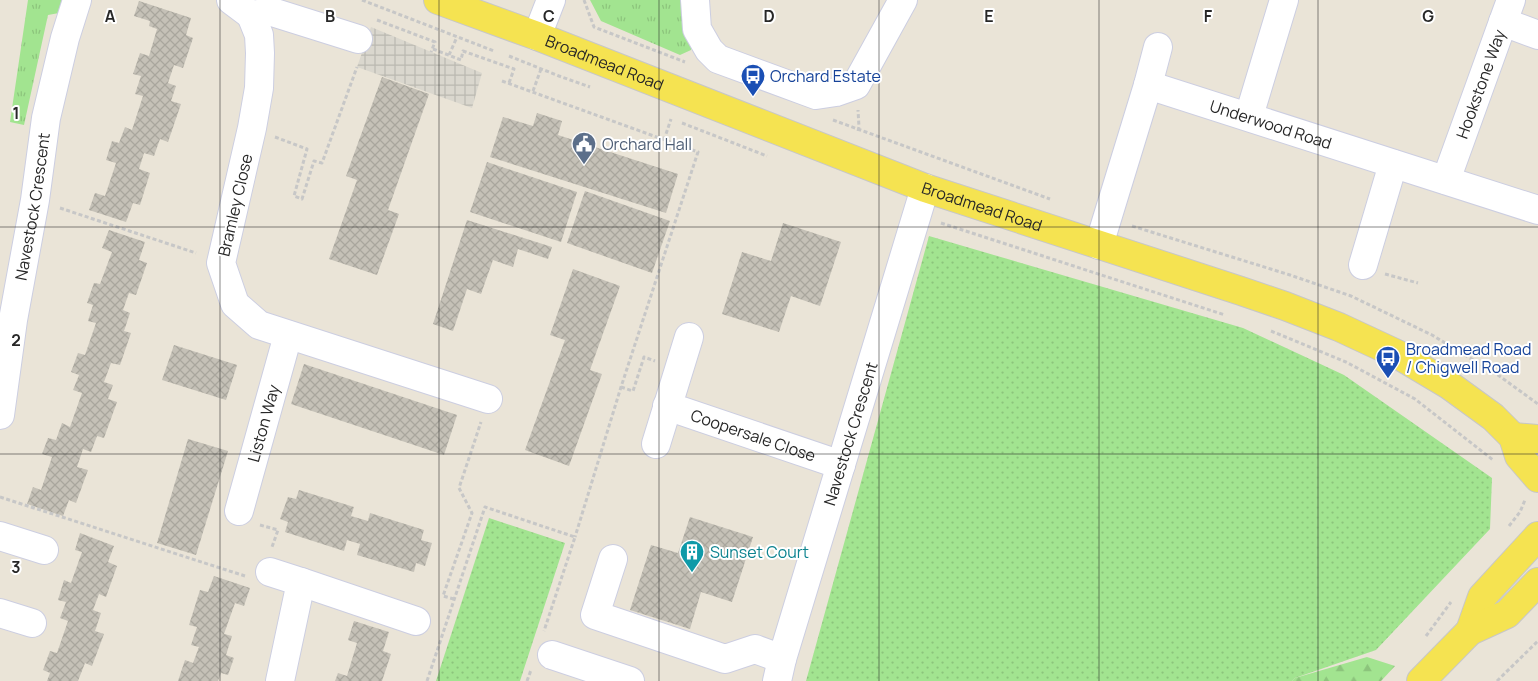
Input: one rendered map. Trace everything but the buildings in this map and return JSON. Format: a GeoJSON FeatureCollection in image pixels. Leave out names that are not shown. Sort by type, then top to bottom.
{"type":"FeatureCollection","features":[{"type":"Feature","properties":{"kind":"main road","name":"Broadmead Road"},"geometry":{"type":"LineString","coordinates":[[438,0],[538,36],[925,188],[1286,306],[1339,326],[1397,354],[1449,386],[1525,438],[1518,456],[1532,487]]}},
{"type":"Feature","properties":{"kind":"main road"},"geometry":{"type":"LineString","coordinates":[[1470,631],[1482,597],[1538,536]]}},
{"type":"Feature","properties":{"kind":"main road"},"geometry":{"type":"LineString","coordinates":[[1421,681],[1470,631],[1507,614],[1538,582]]}},
{"type":"Feature","properties":{"kind":"street","name":"Navestock Crescent"},"geometry":{"type":"LineString","coordinates":[[0,415],[13,320],[35,200],[46,118],[76,0]]}},
{"type":"Feature","properties":{"kind":"street"},"geometry":{"type":"LineString","coordinates":[[538,36],[551,0]]}},
{"type":"Feature","properties":{"kind":"street"},"geometry":{"type":"LineString","coordinates":[[695,0],[697,29],[709,50],[718,59],[816,95],[836,92],[856,85],[903,0]]}},
{"type":"Feature","properties":{"kind":"street"},"geometry":{"type":"LineString","coordinates":[[1249,116],[1284,0]]}},
{"type":"Feature","properties":{"kind":"street"},"geometry":{"type":"LineString","coordinates":[[241,7],[364,28]]}},
{"type":"Feature","properties":{"kind":"street","name":"Bramley Close"},"geometry":{"type":"LineString","coordinates":[[241,7],[258,35],[260,88],[222,261],[235,304],[259,325],[488,399]]}},
{"type":"Feature","properties":{"kind":"street","name":"Hookstone Way"},"geometry":{"type":"LineString","coordinates":[[1446,180],[1507,11],[1538,35]]}},
{"type":"Feature","properties":{"kind":"street"},"geometry":{"type":"LineString","coordinates":[[1099,245],[1158,47]]}},
{"type":"Feature","properties":{"kind":"street","name":"Underwood Road"},"geometry":{"type":"LineString","coordinates":[[1148,85],[1538,210]]}},
{"type":"Feature","properties":{"kind":"street"},"geometry":{"type":"LineString","coordinates":[[1363,265],[1393,164]]}},
{"type":"Feature","properties":{"kind":"street","name":"Navestock Crescent"},"geometry":{"type":"LineString","coordinates":[[780,670],[925,188]]}},
{"type":"Feature","properties":{"kind":"street","name":"Liston Way"},"geometry":{"type":"LineString","coordinates":[[239,511],[288,335]]}},
{"type":"Feature","properties":{"kind":"street"},"geometry":{"type":"LineString","coordinates":[[656,444],[689,337]]}},
{"type":"Feature","properties":{"kind":"street","name":"Coopersale Close"},"geometry":{"type":"LineString","coordinates":[[667,406],[841,466]]}},
{"type":"Feature","properties":{"kind":"street"},"geometry":{"type":"LineString","coordinates":[[0,536],[44,550]]}},
{"type":"Feature","properties":{"kind":"street"},"geometry":{"type":"LineString","coordinates":[[613,560],[595,615],[725,659],[755,649],[780,670]]}},
{"type":"Feature","properties":{"kind":"street"},"geometry":{"type":"LineString","coordinates":[[261,575],[301,582],[416,621]]}},
{"type":"Feature","properties":{"kind":"street"},"geometry":{"type":"LineString","coordinates":[[280,681],[301,582]]}},
{"type":"Feature","properties":{"kind":"street"},"geometry":{"type":"LineString","coordinates":[[0,613],[32,623]]}},
{"type":"Feature","properties":{"kind":"street"},"geometry":{"type":"LineString","coordinates":[[542,651],[630,681]]}},
{"type":"Feature","properties":{"kind":"path"},"geometry":{"type":"LineString","coordinates":[[362,0],[594,88]]}},
{"type":"Feature","properties":{"kind":"path"},"geometry":{"type":"LineString","coordinates":[[584,0],[594,27],[693,65]]}},
{"type":"Feature","properties":{"kind":"path"},"geometry":{"type":"LineString","coordinates":[[364,28],[435,42],[432,50],[461,60],[464,51],[514,69],[509,83]]}},
{"type":"Feature","properties":{"kind":"path"},"geometry":{"type":"LineString","coordinates":[[449,55],[457,37]]}},
{"type":"Feature","properties":{"kind":"path"},"geometry":{"type":"LineString","coordinates":[[252,128],[306,149],[294,196],[302,199],[314,161],[322,163],[357,67]]}},
{"type":"Feature","properties":{"kind":"path"},"geometry":{"type":"LineString","coordinates":[[533,92],[541,69]]}},
{"type":"Feature","properties":{"kind":"path"},"geometry":{"type":"LineString","coordinates":[[502,81],[698,152],[574,537],[542,651],[527,681]]}},
{"type":"Feature","properties":{"kind":"path"},"geometry":{"type":"LineString","coordinates":[[662,115],[775,160]]}},
{"type":"Feature","properties":{"kind":"path"},"geometry":{"type":"LineString","coordinates":[[831,118],[1057,202]]}},
{"type":"Feature","properties":{"kind":"path"},"geometry":{"type":"LineString","coordinates":[[664,140],[671,119]]}},
{"type":"Feature","properties":{"kind":"path"},"geometry":{"type":"LineString","coordinates":[[35,200],[222,261]]}},
{"type":"Feature","properties":{"kind":"path"},"geometry":{"type":"LineString","coordinates":[[916,215],[1225,316]]}},
{"type":"Feature","properties":{"kind":"path"},"geometry":{"type":"LineString","coordinates":[[1107,218],[1351,296],[1432,335],[1498,375],[1538,404]]}},
{"type":"Feature","properties":{"kind":"path"},"geometry":{"type":"LineString","coordinates":[[1363,265],[1418,283]]}},
{"type":"Feature","properties":{"kind":"path"},"geometry":{"type":"LineString","coordinates":[[1270,331],[1346,362],[1415,400],[1497,463]]}},
{"type":"Feature","properties":{"kind":"path"},"geometry":{"type":"LineString","coordinates":[[621,387],[633,391],[644,357],[655,360],[652,370]]}},
{"type":"Feature","properties":{"kind":"path"},"geometry":{"type":"LineString","coordinates":[[454,599],[443,596],[472,513],[460,488],[488,399]]}},
{"type":"Feature","properties":{"kind":"path"},"geometry":{"type":"LineString","coordinates":[[1508,526],[1520,512],[1532,487]]}},
{"type":"Feature","properties":{"kind":"path"},"geometry":{"type":"LineString","coordinates":[[0,497],[261,575],[278,530],[237,517],[239,511]]}},
{"type":"Feature","properties":{"kind":"path"},"geometry":{"type":"LineString","coordinates":[[427,681],[485,507],[574,537]]}},
{"type":"Feature","properties":{"kind":"path"},"geometry":{"type":"LineString","coordinates":[[1421,643],[1456,595]]}},
{"type":"Feature","properties":{"kind":"path"},"geometry":{"type":"LineString","coordinates":[[1497,681],[1538,640]]}},
{"type":"Feature","properties":{"kind":"green space"},"geometry":{"type":"Polygon","coordinates":[[[28,0],[62,0],[59,13],[48,15],[24,125],[10,122],[28,0]]]}},
{"type":"Feature","properties":{"kind":"green space"},"geometry":{"type":"Polygon","coordinates":[[[590,0],[683,0],[682,11],[691,35],[691,50],[680,55],[601,21],[590,0]]]}},
{"type":"Feature","properties":{"kind":"green space"},"geometry":{"type":"Polygon","coordinates":[[[929,236],[1243,328],[1344,375],[1492,478],[1490,529],[1376,650],[1295,678],[1292,681],[806,681],[929,236]]]}},
{"type":"Feature","properties":{"kind":"green space"},"geometry":{"type":"Polygon","coordinates":[[[489,518],[565,543],[520,681],[436,681],[489,518]]]}},
{"type":"Feature","properties":{"kind":"green space"},"geometry":{"type":"Polygon","coordinates":[[[1367,657],[1395,666],[1381,681],[1292,681],[1295,678],[1367,657]]]}},
{"type":"Feature","properties":{"kind":"shaded area"},"geometry":{"type":"Polygon","coordinates":[[[371,27],[482,73],[472,108],[357,67],[371,27]]]}},
{"type":"Feature","properties":{"kind":"place","name":"Orchard Estate"},"geometry":{"type":"Point","coordinates":[753,97]}},
{"type":"Feature","properties":{"kind":"place","name":"Orchard Hall"},"geometry":{"type":"Point","coordinates":[584,165]}},
{"type":"Feature","properties":{"kind":"place","name":"Broadmead Road / Chigwell Road"},"geometry":{"type":"Point","coordinates":[1388,379]}},
{"type":"Feature","properties":{"kind":"place","name":"Sunset Court"},"geometry":{"type":"Point","coordinates":[692,573]}}]}
